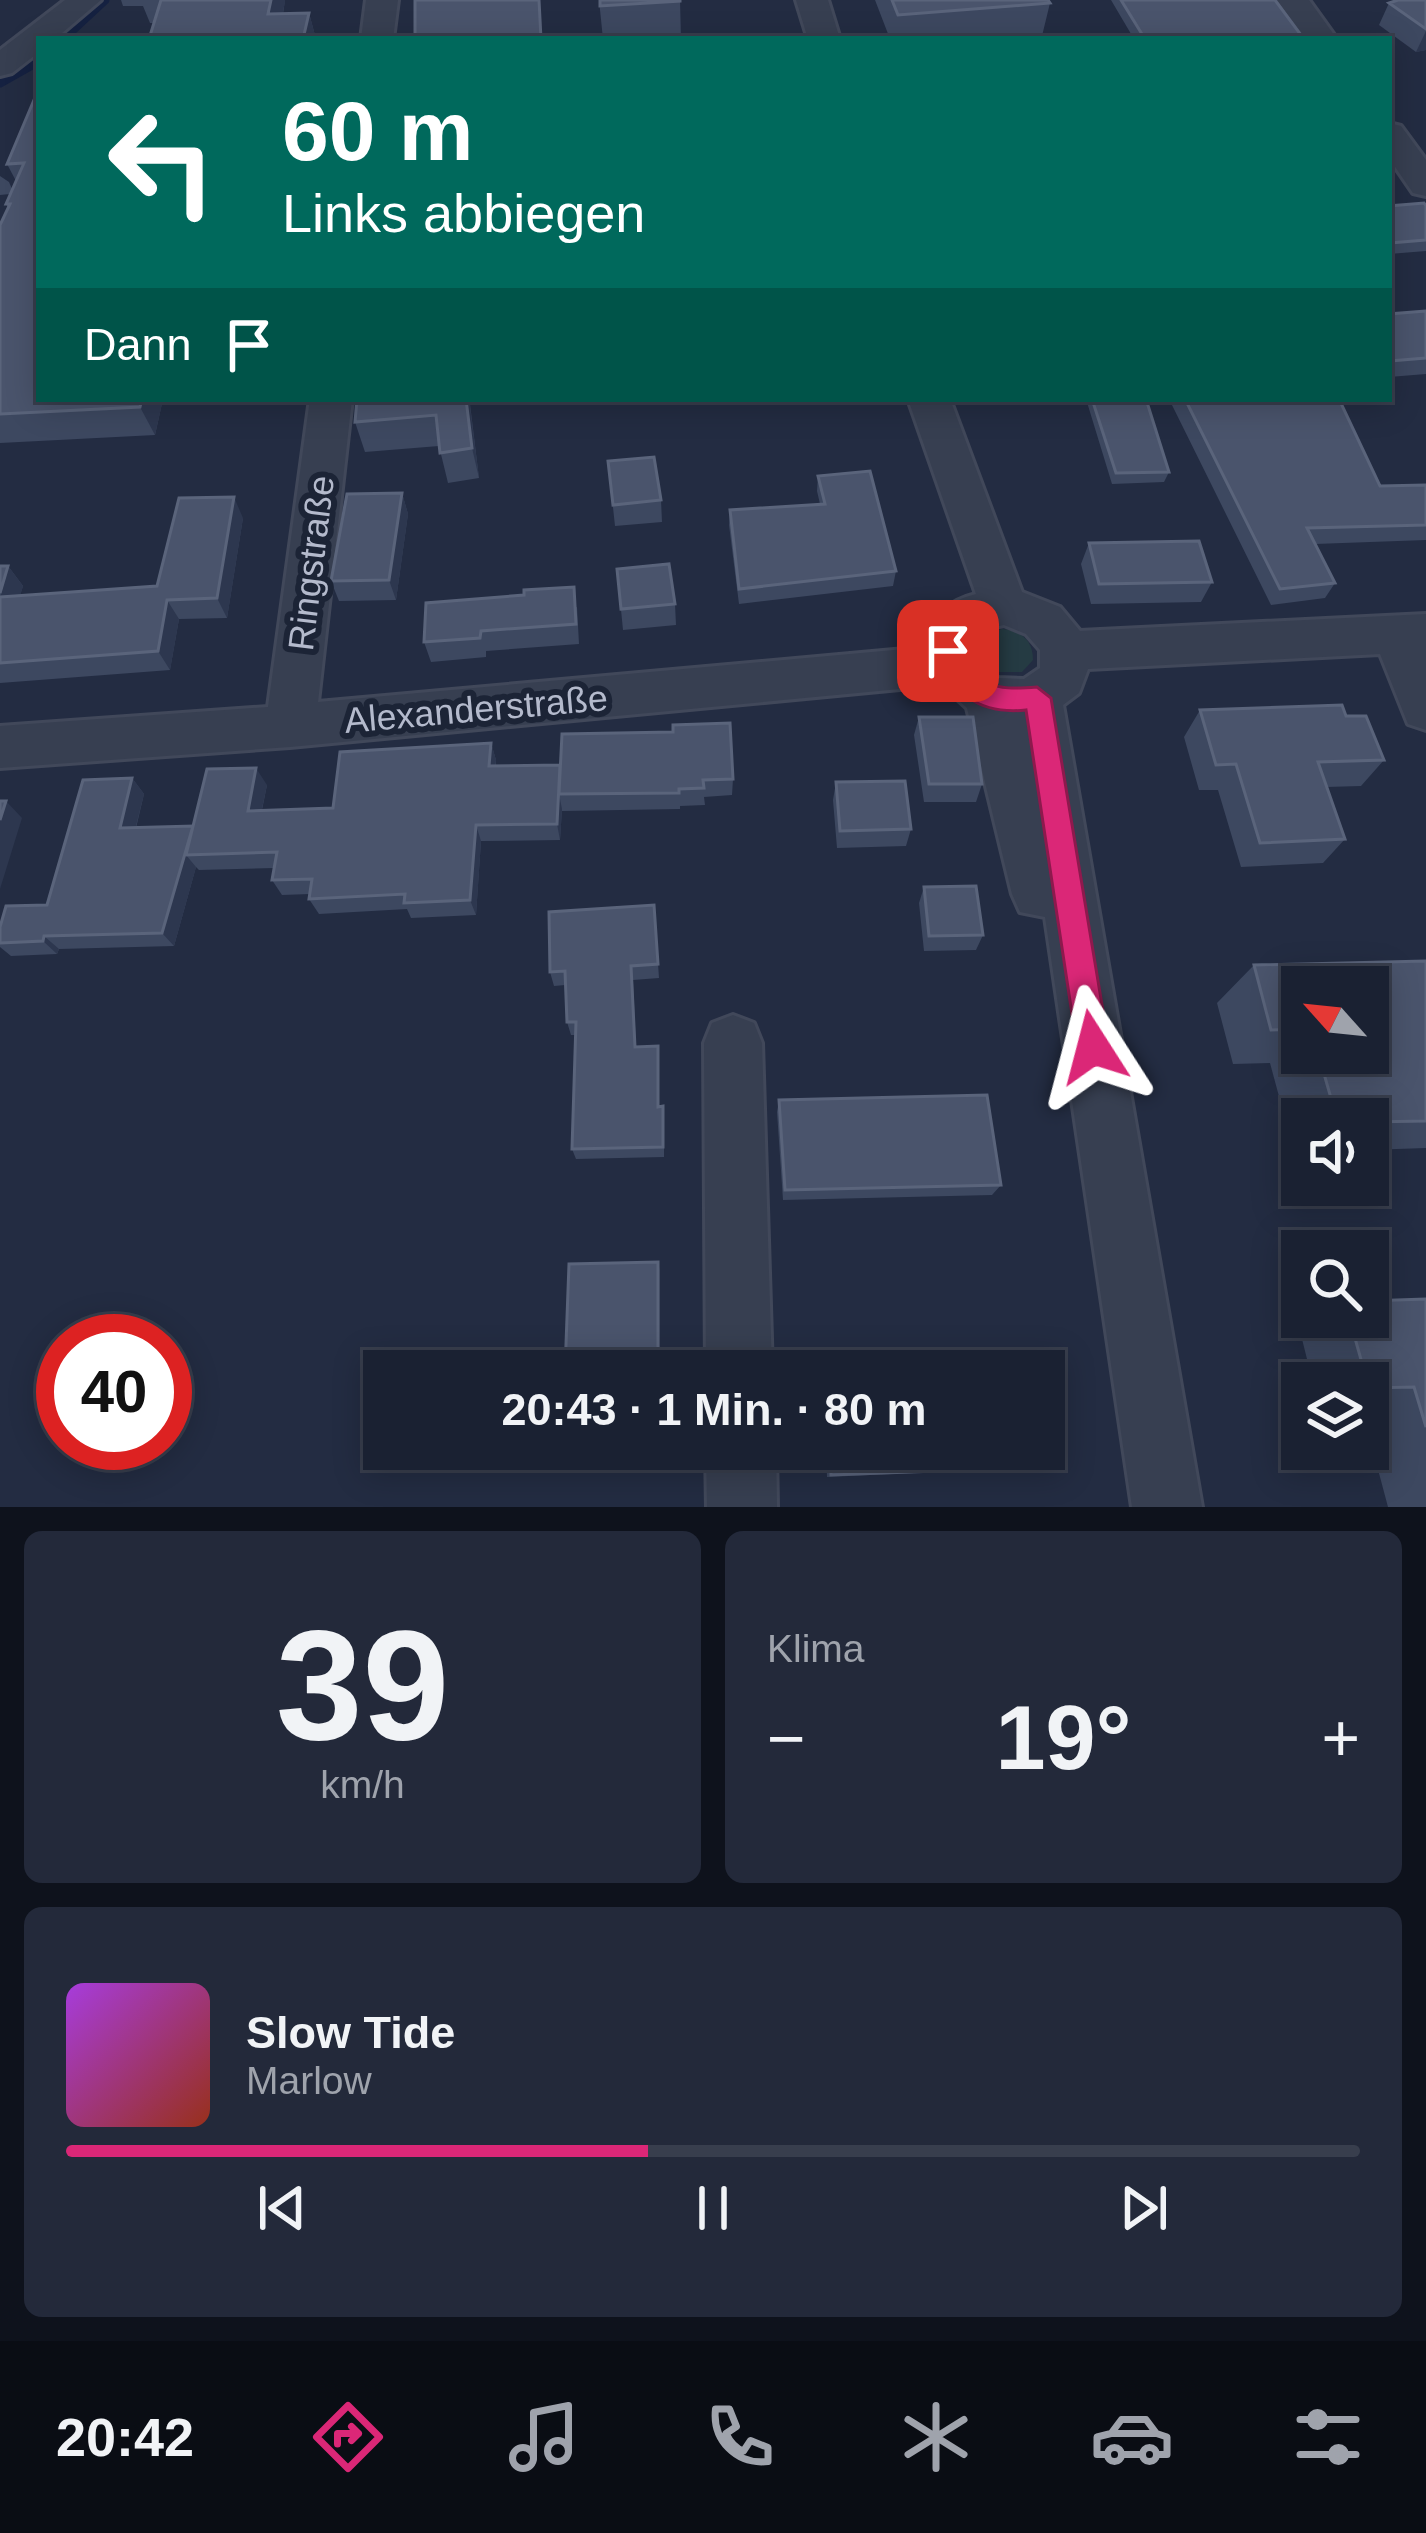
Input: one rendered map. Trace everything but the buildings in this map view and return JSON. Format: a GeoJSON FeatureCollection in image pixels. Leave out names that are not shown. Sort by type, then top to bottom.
{"type":"FeatureCollection","features":[{"type":"Feature","properties":{"kind":"street"},"geometry":{"type":"LineString","coordinates":[[39,36],[85,0]]}},
{"type":"Feature","properties":{"kind":"street"},"geometry":{"type":"LineString","coordinates":[[377,36],[382,0]]}},
{"type":"Feature","properties":{"kind":"street"},"geometry":{"type":"LineString","coordinates":[[812,0],[823,36]]}},
{"type":"Feature","properties":{"kind":"street"},"geometry":{"type":"LineString","coordinates":[[1293,0],[1319,36]]}},
{"type":"Feature","properties":{"kind":"street"},"geometry":{"type":"LineString","coordinates":[[0,66],[36,38]]}},
{"type":"Feature","properties":{"kind":"street"},"geometry":{"type":"LineString","coordinates":[[1392,137],[1426,184]]}},
{"type":"Feature","properties":{"kind":"street","name":"Ringstraße"},"geometry":{"type":"LineString","coordinates":[[290,726],[331,402]]}},
{"type":"Feature","properties":{"kind":"street"},"geometry":{"type":"LineString","coordinates":[[930,402],[990,608]]}},
{"type":"Feature","properties":{"kind":"street"},"geometry":{"type":"LineString","coordinates":[[1011,677],[1051,625],[1022,609],[990,608],[964,617],[949,638],[1011,677],[1121,1222],[1167,1507]]}},
{"type":"Feature","properties":{"kind":"street"},"geometry":{"type":"LineString","coordinates":[[1411,634],[1426,709]]}},
{"type":"Feature","properties":{"kind":"street","name":"Alexanderstraße"},"geometry":{"type":"LineString","coordinates":[[0,748],[1011,677],[1411,634]]}},
{"type":"Feature","properties":{"kind":"street"},"geometry":{"type":"LineString","coordinates":[[734,1043],[739,1350]]}},
{"type":"Feature","properties":{"kind":"street"},"geometry":{"type":"LineString","coordinates":[[741,1470],[742,1507]]}},
{"type":"Feature","properties":{"kind":"shaded area"},"geometry":{"type":"Polygon","coordinates":[[[1002,629],[1020,634],[1031,647],[1033,660],[1022,672],[993,672],[979,659],[980,637],[1002,629]]]}},
{"type":"Feature","properties":{"kind":"waterway"},"geometry":{"type":"LineString","coordinates":[[66,36],[105,0]]}},
{"type":"Feature","properties":{"kind":"waterway"},"geometry":{"type":"LineString","coordinates":[[0,83],[36,63]]}},
{"type":"Feature","properties":{"kind":"route"},"geometry":{"type":"LineString","coordinates":[[948,651],[960,678],[973,689],[1005,701],[1037,698],[1093,1047]]}}]}
